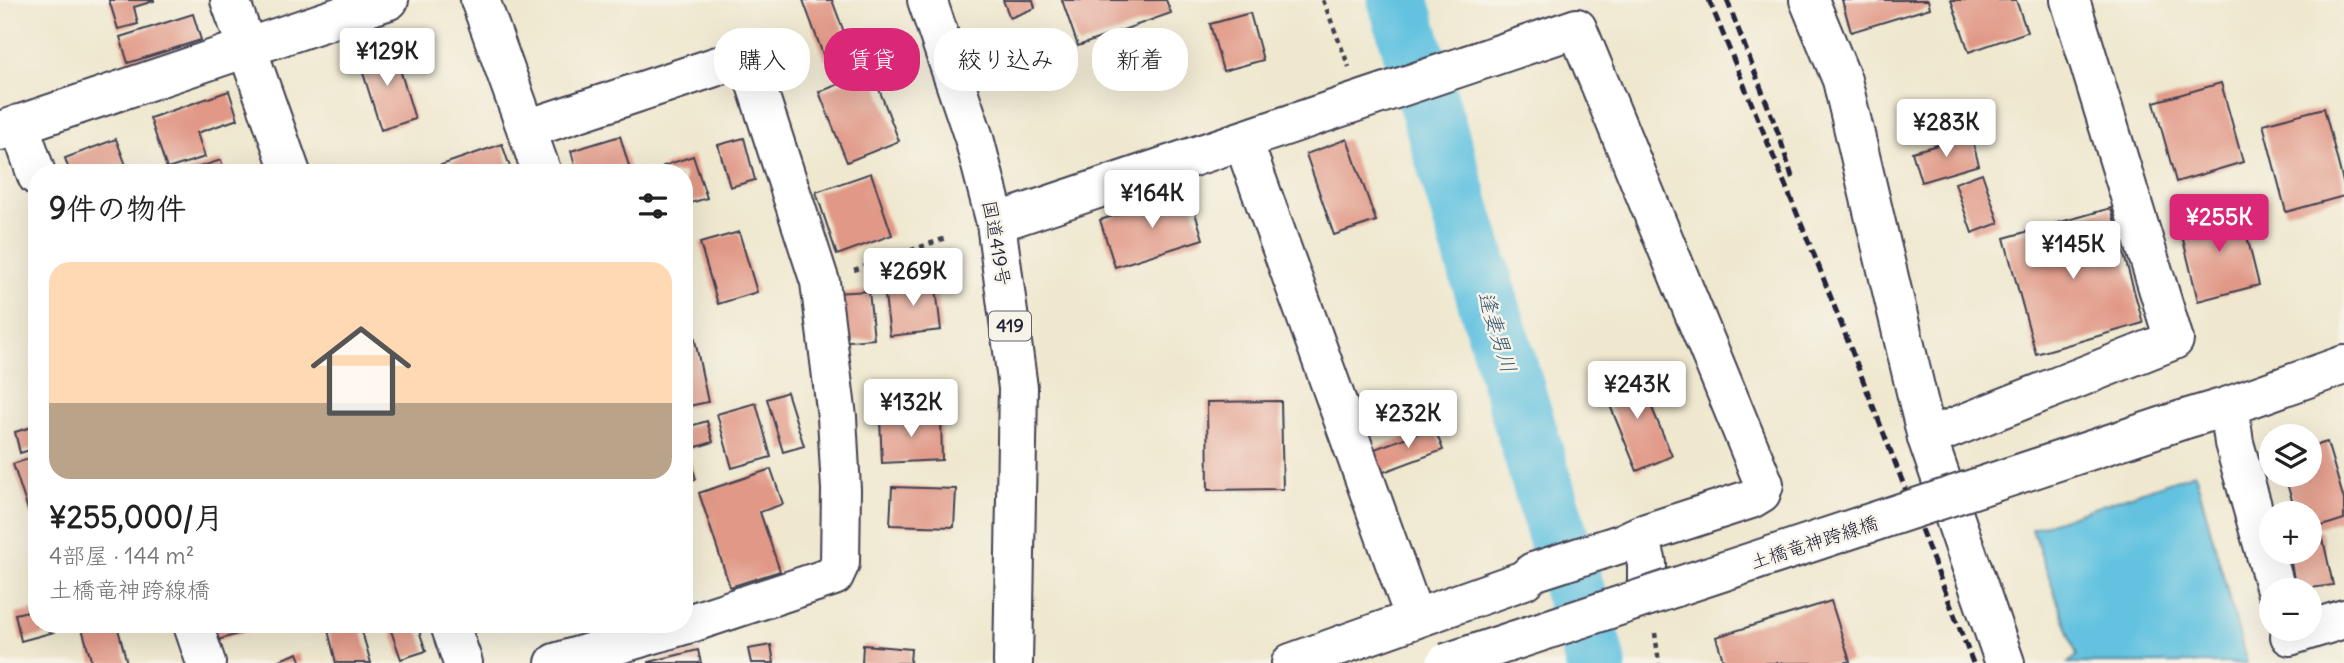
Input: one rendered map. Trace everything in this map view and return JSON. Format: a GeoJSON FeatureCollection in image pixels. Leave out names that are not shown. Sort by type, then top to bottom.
{"type":"FeatureCollection","features":[{"type":"Feature","properties":{"kind":"main road"},"geometry":{"type":"LineString","coordinates":[[230,0],[288,164]]}},
{"type":"Feature","properties":{"kind":"main road"},"geometry":{"type":"LineString","coordinates":[[30,164],[9,128],[388,0]]}},
{"type":"Feature","properties":{"kind":"main road"},"geometry":{"type":"LineString","coordinates":[[480,0],[539,164]]}},
{"type":"Feature","properties":{"kind":"main road","name":"国道419号"},"geometry":{"type":"LineString","coordinates":[[927,0],[974,138],[996,223],[1018,388],[1013,663]]}},
{"type":"Feature","properties":{"kind":"main road"},"geometry":{"type":"LineString","coordinates":[[1809,0],[1842,80],[1927,439],[2005,663]]}},
{"type":"Feature","properties":{"kind":"main road"},"geometry":{"type":"LineString","coordinates":[[1927,439],[2174,340],[2070,0]]}},
{"type":"Feature","properties":{"kind":"main road"},"geometry":{"type":"LineString","coordinates":[[996,223],[1577,28],[1764,484],[1760,493],[1751,499],[1533,572],[1524,580],[1291,663]]}},
{"type":"Feature","properties":{"kind":"main road"},"geometry":{"type":"LineString","coordinates":[[527,129],[736,60],[745,62],[751,69],[820,282],[838,429],[840,563],[834,576],[693,606]]}},
{"type":"Feature","properties":{"kind":"main road"},"geometry":{"type":"LineString","coordinates":[[1243,141],[1415,619]]}},
{"type":"Feature","properties":{"kind":"main road","name":"土橋竜神跨線橋"},"geometry":{"type":"LineString","coordinates":[[1446,663],[2229,406],[2344,365]]}},
{"type":"Feature","properties":{"kind":"main road"},"geometry":{"type":"LineString","coordinates":[[2229,406],[2234,443],[2273,578]]}},
{"type":"Feature","properties":{"kind":"main road"},"geometry":{"type":"LineString","coordinates":[[1631,539],[1647,564],[1647,581]]}},
{"type":"Feature","properties":{"kind":"main road"},"geometry":{"type":"LineString","coordinates":[[2291,642],[2344,619]]}},
{"type":"Feature","properties":{"kind":"main road"},"geometry":{"type":"LineString","coordinates":[[196,633],[206,663]]}},
{"type":"Feature","properties":{"kind":"main road"},"geometry":{"type":"LineString","coordinates":[[453,633],[463,663]]}},
{"type":"Feature","properties":{"kind":"main road"},"geometry":{"type":"LineString","coordinates":[[555,663],[627,633]]}},
{"type":"Feature","properties":{"kind":"path"},"geometry":{"type":"LineString","coordinates":[[1324,0],[1361,101]]}},
{"type":"Feature","properties":{"kind":"path"},"geometry":{"type":"LineString","coordinates":[[820,282],[946,238]]}},
{"type":"Feature","properties":{"kind":"water"},"geometry":{"type":"Polygon","coordinates":[[[2195,473],[2247,663],[2068,663],[2077,656],[2032,529],[2195,473]]]}},
{"type":"Feature","properties":{"kind":"building"},"geometry":{"type":"Polygon","coordinates":[[[109,0],[154,1],[134,7],[138,24],[118,29],[109,0]]]}},
{"type":"Feature","properties":{"kind":"building"},"geometry":{"type":"Polygon","coordinates":[[[803,0],[832,0],[842,28],[824,28],[824,57],[803,0]]]}},
{"type":"Feature","properties":{"kind":"building"},"geometry":{"type":"Polygon","coordinates":[[[1003,0],[1033,0],[1035,8],[1010,18],[1003,0]]]}},
{"type":"Feature","properties":{"kind":"building"},"geometry":{"type":"Polygon","coordinates":[[[1062,0],[1166,0],[1171,13],[1129,28],[1092,28],[1092,41],[1078,46],[1078,28],[1072,28],[1062,0]]]}},
{"type":"Feature","properties":{"kind":"building"},"geometry":{"type":"Polygon","coordinates":[[[1842,0],[1928,0],[1930,8],[1851,32],[1842,0]]]}},
{"type":"Feature","properties":{"kind":"building"},"geometry":{"type":"Polygon","coordinates":[[[1951,0],[2016,0],[2027,32],[1969,52],[1951,0]]]}},
{"type":"Feature","properties":{"kind":"building"},"geometry":{"type":"Polygon","coordinates":[[[1250,13],[1263,60],[1223,71],[1210,24],[1250,13]]]}},
{"type":"Feature","properties":{"kind":"building"},"geometry":{"type":"Polygon","coordinates":[[[193,14],[201,40],[128,63],[120,37],[193,14]]]}},
{"type":"Feature","properties":{"kind":"building"},"geometry":{"type":"Polygon","coordinates":[[[393,46],[415,119],[381,130],[358,57],[393,46]]]}},
{"type":"Feature","properties":{"kind":"building"},"geometry":{"type":"Polygon","coordinates":[[[2221,83],[2243,162],[2176,182],[2154,102],[2221,83]]]}},
{"type":"Feature","properties":{"kind":"building"},"geometry":{"type":"Polygon","coordinates":[[[229,91],[238,119],[197,133],[205,157],[183,164],[165,164],[150,118],[229,91]]]}},
{"type":"Feature","properties":{"kind":"building"},"geometry":{"type":"Polygon","coordinates":[[[880,91],[899,141],[847,162],[819,92],[880,91]]]}},
{"type":"Feature","properties":{"kind":"building"},"geometry":{"type":"Polygon","coordinates":[[[2324,108],[2344,186],[2344,196],[2286,212],[2263,124],[2324,108]]]}},
{"type":"Feature","properties":{"kind":"building"},"geometry":{"type":"Polygon","coordinates":[[[620,136],[628,164],[575,164],[571,151],[620,136]]]}},
{"type":"Feature","properties":{"kind":"building"},"geometry":{"type":"Polygon","coordinates":[[[1971,136],[1979,165],[1921,182],[1912,152],[1971,136]]]}},
{"type":"Feature","properties":{"kind":"building"},"geometry":{"type":"Polygon","coordinates":[[[744,138],[755,180],[730,187],[718,145],[744,138]]]}},
{"type":"Feature","properties":{"kind":"building"},"geometry":{"type":"Polygon","coordinates":[[[116,139],[126,164],[67,164],[65,158],[116,139]]]}},
{"type":"Feature","properties":{"kind":"building"},"geometry":{"type":"Polygon","coordinates":[[[1347,139],[1376,221],[1334,235],[1306,154],[1347,139]]]}},
{"type":"Feature","properties":{"kind":"building"},"geometry":{"type":"Polygon","coordinates":[[[502,144],[509,164],[444,164],[502,144]]]}},
{"type":"Feature","properties":{"kind":"building"},"geometry":{"type":"Polygon","coordinates":[[[693,156],[707,198],[693,202],[693,164],[669,164],[693,156]]]}},
{"type":"Feature","properties":{"kind":"building"},"geometry":{"type":"Polygon","coordinates":[[[871,173],[892,235],[837,255],[816,192],[871,173]]]}},
{"type":"Feature","properties":{"kind":"building"},"geometry":{"type":"Polygon","coordinates":[[[1982,173],[1999,223],[1972,233],[1955,183],[1982,173]]]}},
{"type":"Feature","properties":{"kind":"building"},"geometry":{"type":"Polygon","coordinates":[[[1189,193],[1203,239],[1115,267],[1100,220],[1189,193]]]}},
{"type":"Feature","properties":{"kind":"building"},"geometry":{"type":"Polygon","coordinates":[[[2111,208],[2143,323],[2036,354],[2004,238],[2111,208]]]}},
{"type":"Feature","properties":{"kind":"building"},"geometry":{"type":"Polygon","coordinates":[[[2240,208],[2259,285],[2198,301],[2179,223],[2240,208]]]}},
{"type":"Feature","properties":{"kind":"building"},"geometry":{"type":"Polygon","coordinates":[[[739,232],[757,292],[718,304],[700,243],[739,232]]]}},
{"type":"Feature","properties":{"kind":"building"},"geometry":{"type":"Polygon","coordinates":[[[935,280],[941,330],[890,336],[884,287],[935,280]]]}},
{"type":"Feature","properties":{"kind":"building"},"geometry":{"type":"Polygon","coordinates":[[[869,291],[874,339],[838,342],[834,293],[869,291]]]}},
{"type":"Feature","properties":{"kind":"building"},"geometry":{"type":"Polygon","coordinates":[[[693,331],[708,402],[693,405],[693,331]]]}},
{"type":"Feature","properties":{"kind":"building"},"geometry":{"type":"Polygon","coordinates":[[[1637,372],[1672,456],[1637,471],[1602,386],[1637,372]]]}},
{"type":"Feature","properties":{"kind":"building"},"geometry":{"type":"Polygon","coordinates":[[[787,392],[804,446],[783,452],[767,399],[787,392]]]}},
{"type":"Feature","properties":{"kind":"building"},"geometry":{"type":"Polygon","coordinates":[[[1281,401],[1283,489],[1208,490],[1207,402],[1281,401]]]}},
{"type":"Feature","properties":{"kind":"building"},"geometry":{"type":"Polygon","coordinates":[[[756,403],[771,457],[732,468],[717,414],[756,403]]]}},
{"type":"Feature","properties":{"kind":"building"},"geometry":{"type":"Polygon","coordinates":[[[941,416],[942,460],[882,463],[880,419],[941,416]]]}},
{"type":"Feature","properties":{"kind":"building"},"geometry":{"type":"Polygon","coordinates":[[[707,421],[713,442],[693,448],[693,425],[707,421]]]}},
{"type":"Feature","properties":{"kind":"building"},"geometry":{"type":"Polygon","coordinates":[[[1434,427],[1443,450],[1381,473],[1372,450],[1434,427]]]}},
{"type":"Feature","properties":{"kind":"building"},"geometry":{"type":"Polygon","coordinates":[[[28,428],[28,451],[20,453],[15,432],[28,428]]]}},
{"type":"Feature","properties":{"kind":"building"},"geometry":{"type":"Polygon","coordinates":[[[2327,442],[2344,500],[2344,519],[2322,526],[2322,501],[2292,501],[2288,487],[2322,487],[2322,443],[2327,442]]]}},
{"type":"Feature","properties":{"kind":"building"},"geometry":{"type":"Polygon","coordinates":[[[28,459],[28,510],[13,464],[28,459]]]}},
{"type":"Feature","properties":{"kind":"building"},"geometry":{"type":"Polygon","coordinates":[[[771,469],[783,504],[760,512],[780,571],[730,587],[699,493],[771,469]]]}},
{"type":"Feature","properties":{"kind":"building"},"geometry":{"type":"Polygon","coordinates":[[[892,487],[956,489],[954,527],[890,525],[892,487]]]}},
{"type":"Feature","properties":{"kind":"building"},"geometry":{"type":"Polygon","coordinates":[[[2322,535],[2333,585],[2322,586],[2322,578],[2294,578],[2291,564],[2322,564],[2322,535]]]}},
{"type":"Feature","properties":{"kind":"building"},"geometry":{"type":"Polygon","coordinates":[[[1831,601],[1850,661],[1724,663],[1716,637],[1831,601]]]}},
{"type":"Feature","properties":{"kind":"building"},"geometry":{"type":"Polygon","coordinates":[[[28,611],[28,633],[50,633],[21,641],[15,614],[28,611]]]}},
{"type":"Feature","properties":{"kind":"building"},"geometry":{"type":"Polygon","coordinates":[[[83,633],[119,633],[127,663],[92,663],[83,633]]]}},
{"type":"Feature","properties":{"kind":"building"},"geometry":{"type":"Polygon","coordinates":[[[216,633],[241,633],[218,640],[216,633]]]}},
{"type":"Feature","properties":{"kind":"building"},"geometry":{"type":"Polygon","coordinates":[[[329,633],[362,633],[371,663],[336,663],[329,633]]]}},
{"type":"Feature","properties":{"kind":"building"},"geometry":{"type":"Polygon","coordinates":[[[392,633],[420,633],[426,651],[401,659],[392,633]]]}},
{"type":"Feature","properties":{"kind":"building"},"geometry":{"type":"Polygon","coordinates":[[[771,645],[774,663],[751,663],[748,649],[771,645]]]}},
{"type":"Feature","properties":{"kind":"building"},"geometry":{"type":"Polygon","coordinates":[[[863,645],[911,649],[910,663],[862,663],[863,645]]]}},
{"type":"Feature","properties":{"kind":"building"},"geometry":{"type":"Polygon","coordinates":[[[698,650],[701,663],[649,663],[649,662],[698,650]]]}},
{"type":"Feature","properties":{"kind":"building"},"geometry":{"type":"Polygon","coordinates":[[[298,653],[302,663],[272,663],[298,653]]]}},
{"type":"Feature","properties":{"kind":"waterway","name":"逢妻男川"},"geometry":{"type":"LineString","coordinates":[[1398,0],[1596,663]]}},
{"type":"Feature","properties":{"kind":"railway"},"geometry":{"type":"LineString","coordinates":[[1709,0],[1819,267],[1973,663]]}},
{"type":"Feature","properties":{"kind":"railway"},"geometry":{"type":"LineString","coordinates":[[1727,0],[1779,135],[1793,180]]}}]}
